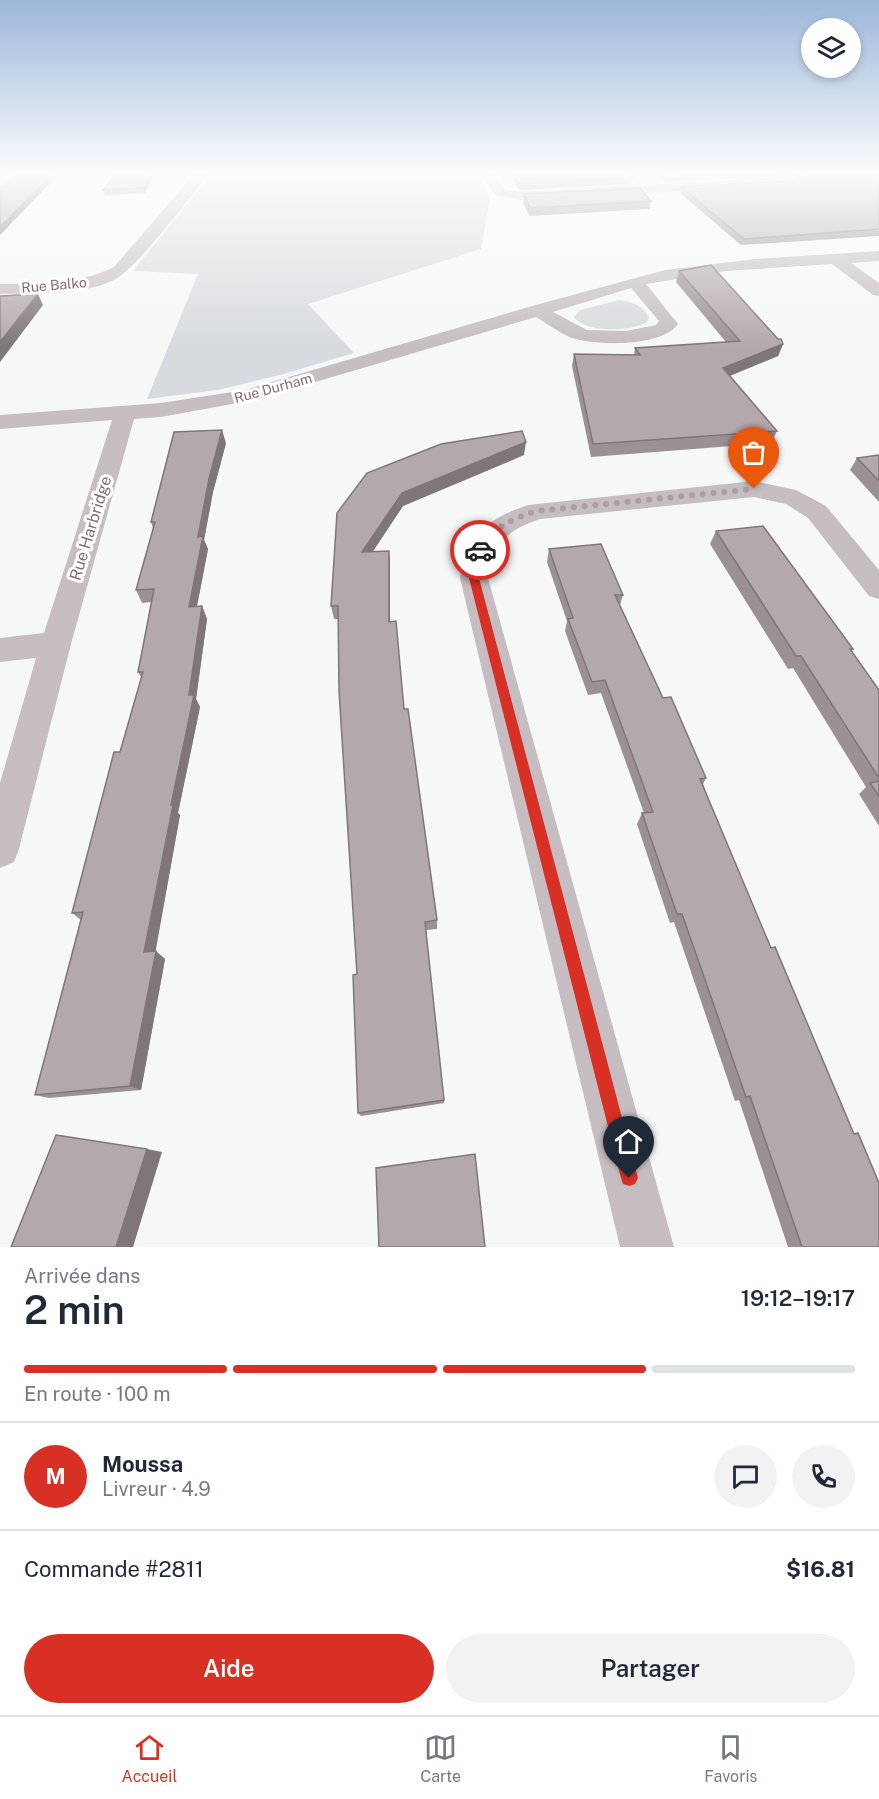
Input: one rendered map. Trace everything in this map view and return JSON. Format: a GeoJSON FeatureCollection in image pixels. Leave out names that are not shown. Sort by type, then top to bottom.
{"type":"FeatureCollection","features":[{"type":"Feature","properties":{"kind":"street","name":"Rue Balko"},"geometry":{"type":"LineString","coordinates":[[0,289],[80,284],[113,274],[120,270],[154,230]]}},
{"type":"Feature","properties":{"kind":"street","name":"Rue Durham"},"geometry":{"type":"LineString","coordinates":[[0,422],[125,413],[247,396],[635,282],[698,269],[879,256]]}},
{"type":"Feature","properties":{"kind":"street"},"geometry":{"type":"LineString","coordinates":[[836,259],[879,291]]}},
{"type":"Feature","properties":{"kind":"street"},"geometry":{"type":"LineString","coordinates":[[538,310],[573,331],[588,336],[652,334],[666,328],[669,324],[668,320],[635,282]]}},
{"type":"Feature","properties":{"kind":"street","name":"Rue Harbridge"},"geometry":{"type":"LineString","coordinates":[[0,849],[56,644],[125,413]]}},
{"type":"Feature","properties":{"kind":"street"},"geometry":{"type":"LineString","coordinates":[[647,1247],[474,578],[475,562],[491,534],[519,516],[537,511],[754,489],[773,491],[805,502],[817,512],[879,589]]}},
{"type":"Feature","properties":{"kind":"street"},"geometry":{"type":"LineString","coordinates":[[0,650],[56,644]]}},
{"type":"Feature","properties":{"kind":"shaded area"},"geometry":{"type":"Polygon","coordinates":[[[166,230],[484,230],[481,249],[308,304],[354,353],[280,375],[218,390],[147,399],[198,274],[133,271],[166,230]]]}},
{"type":"Feature","properties":{"kind":"shaded area"},"geometry":{"type":"Polygon","coordinates":[[[619,300],[641,307],[649,318],[647,322],[630,328],[609,329],[588,326],[574,317],[580,310],[619,300]]]}},
{"type":"Feature","properties":{"kind":"building"},"geometry":{"type":"Polygon","coordinates":[[[733,230],[863,230],[744,239],[733,230]]]}},
{"type":"Feature","properties":{"kind":"building"},"geometry":{"type":"Polygon","coordinates":[[[711,265],[778,339],[781,339],[783,344],[723,368],[777,431],[593,444],[574,354],[640,355],[635,348],[740,341],[679,271],[711,265]]]}},
{"type":"Feature","properties":{"kind":"building"},"geometry":{"type":"Polygon","coordinates":[[[38,294],[0,342],[0,296],[38,294]]]}},
{"type":"Feature","properties":{"kind":"building"},"geometry":{"type":"Polygon","coordinates":[[[222,430],[209,479],[198,537],[203,536],[189,607],[202,606],[189,695],[194,695],[144,952],[156,951],[130,1086],[35,1095],[83,912],[72,913],[114,752],[120,752],[143,672],[138,672],[154,589],[136,590],[155,522],[151,522],[174,432],[222,430]]]}},
{"type":"Feature","properties":{"kind":"building"},"geometry":{"type":"Polygon","coordinates":[[[522,431],[526,442],[402,493],[362,552],[389,551],[389,622],[396,621],[404,709],[408,709],[437,920],[425,922],[444,1100],[358,1113],[353,975],[357,974],[339,691],[338,606],[331,606],[337,513],[367,473],[441,444],[522,431]]]}},
{"type":"Feature","properties":{"kind":"building"},"geometry":{"type":"Polygon","coordinates":[[[879,455],[879,481],[857,458],[879,455]]]}},
{"type":"Feature","properties":{"kind":"building"},"geometry":{"type":"Polygon","coordinates":[[[763,526],[853,649],[850,649],[879,690],[879,778],[801,656],[796,656],[716,531],[763,526]]]}},
{"type":"Feature","properties":{"kind":"building"},"geometry":{"type":"Polygon","coordinates":[[[601,544],[623,595],[615,595],[663,698],[671,697],[706,778],[700,779],[771,948],[775,947],[854,1134],[858,1133],[879,1183],[879,1247],[802,1247],[750,1096],[746,1097],[682,914],[677,914],[642,813],[653,812],[605,680],[592,682],[568,619],[573,618],[549,549],[601,544]]]}},
{"type":"Feature","properties":{"kind":"building"},"geometry":{"type":"Polygon","coordinates":[[[879,781],[879,796],[870,783],[879,781]]]}},
{"type":"Feature","properties":{"kind":"building"},"geometry":{"type":"Polygon","coordinates":[[[56,1135],[147,1149],[116,1247],[11,1247],[56,1135]]]}},
{"type":"Feature","properties":{"kind":"building"},"geometry":{"type":"Polygon","coordinates":[[[475,1154],[485,1247],[379,1247],[376,1168],[475,1154]]]}},
{"type":"Feature","properties":{"kind":"way so far"},"geometry":{"type":"LineString","coordinates":[[480,550],[491,534],[503,525],[519,516],[537,511],[754,489]]}},
{"type":"Feature","properties":{"kind":"route"},"geometry":{"type":"LineString","coordinates":[[480,550],[475,562],[474,578],[629,1178]]}}]}
